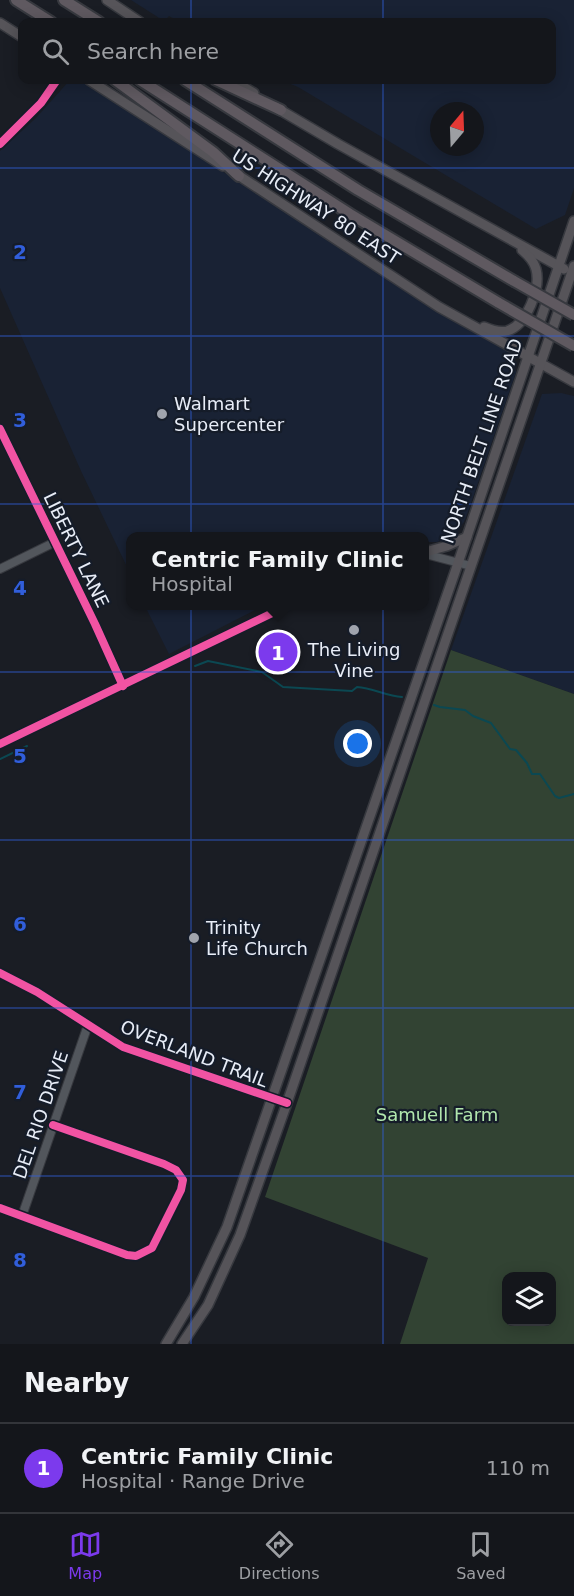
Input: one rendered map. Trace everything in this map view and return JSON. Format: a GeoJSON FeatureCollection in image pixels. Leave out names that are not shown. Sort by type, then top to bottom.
{"type":"FeatureCollection","features":[{"type":"Feature","properties":{"kind":"highway"},"geometry":{"type":"LineString","coordinates":[[16,0],[35,18]]}},
{"type":"Feature","properties":{"kind":"highway"},"geometry":{"type":"LineString","coordinates":[[16,0],[45,18]]}},
{"type":"Feature","properties":{"kind":"highway"},"geometry":{"type":"LineString","coordinates":[[64,0],[93,18]]}},
{"type":"Feature","properties":{"kind":"highway"},"geometry":{"type":"LineString","coordinates":[[120,84],[213,152],[239,176]]}},
{"type":"Feature","properties":{"kind":"highway"},"geometry":{"type":"LineString","coordinates":[[146,84],[350,214],[574,346]]}},
{"type":"Feature","properties":{"kind":"highway"},"geometry":{"type":"LineString","coordinates":[[191,84],[358,190],[574,315]]}},
{"type":"Feature","properties":{"kind":"highway"},"geometry":{"type":"LineString","coordinates":[[225,84],[281,110]]}},
{"type":"Feature","properties":{"kind":"main road"},"geometry":{"type":"LineString","coordinates":[[107,0],[134,18]]}},
{"type":"Feature","properties":{"kind":"main road"},"geometry":{"type":"LineString","coordinates":[[0,23],[18,34]]}},
{"type":"Feature","properties":{"kind":"main road","name":"US HIGHWAY 80 EAST"},"geometry":{"type":"LineString","coordinates":[[95,84],[387,274],[462,320],[574,382]]}},
{"type":"Feature","properties":{"kind":"main road"},"geometry":{"type":"LineString","coordinates":[[239,84],[558,267],[573,271]]}},
{"type":"Feature","properties":{"kind":"main road","name":"NORTH BELT LINE ROAD"},"geometry":{"type":"LineString","coordinates":[[166,1344],[194,1297],[227,1227],[273,1100],[574,221]]}},
{"type":"Feature","properties":{"kind":"main road"},"geometry":{"type":"LineString","coordinates":[[462,320],[504,332],[520,323],[531,304],[537,282],[535,266],[517,244]]}},
{"type":"Feature","properties":{"kind":"main road","name":"NORTH BELT LINE ROAD"},"geometry":{"type":"LineString","coordinates":[[182,1344],[208,1305],[240,1235],[573,271]]}},
{"type":"Feature","properties":{"kind":"main road"},"geometry":{"type":"LineString","coordinates":[[491,467],[503,472]]}},
{"type":"Feature","properties":{"kind":"main road"},"geometry":{"type":"LineString","coordinates":[[429,552],[467,537]]}},
{"type":"Feature","properties":{"kind":"main road"},"geometry":{"type":"LineString","coordinates":[[370,817],[384,821]]}},
{"type":"Feature","properties":{"kind":"street"},"geometry":{"type":"LineString","coordinates":[[0,144],[41,103],[54,84]]}},
{"type":"Feature","properties":{"kind":"street","name":"LIBERTY LANE"},"geometry":{"type":"LineString","coordinates":[[0,429],[123,686]]}},
{"type":"Feature","properties":{"kind":"street"},"geometry":{"type":"LineString","coordinates":[[0,569],[55,542]]}},
{"type":"Feature","properties":{"kind":"street"},"geometry":{"type":"LineString","coordinates":[[429,554],[471,566]]}},
{"type":"Feature","properties":{"kind":"street"},"geometry":{"type":"LineString","coordinates":[[0,744],[279,610]]}},
{"type":"Feature","properties":{"kind":"street","name":"OVERLAND TRAIL"},"geometry":{"type":"LineString","coordinates":[[0,973],[37,992],[123,1047],[287,1103]]}},
{"type":"Feature","properties":{"kind":"street","name":"DEL RIO DRIVE"},"geometry":{"type":"LineString","coordinates":[[22,1216],[88,1024]]}},
{"type":"Feature","properties":{"kind":"street"},"geometry":{"type":"LineString","coordinates":[[0,1208],[127,1255],[136,1256],[152,1248],[181,1190],[183,1180],[176,1170],[53,1125]]}},
{"type":"Feature","properties":{"kind":"shaded area"},"geometry":{"type":"Polygon","coordinates":[[[131,0],[574,0],[574,188],[565,215],[536,229],[291,84],[556,84],[556,18],[173,18],[169,16],[159,18],[131,0]]]}},
{"type":"Feature","properties":{"kind":"shaded area"},"geometry":{"type":"Polygon","coordinates":[[[66,84],[86,84],[385,276],[510,352],[516,372],[468,512],[457,532],[437,542],[429,542],[429,532],[126,532],[126,565],[81,471],[0,288],[0,151],[36,118],[66,84]]]}},
{"type":"Feature","properties":{"kind":"shaded area"},"geometry":{"type":"Polygon","coordinates":[[[561,393],[574,396],[574,694],[451,650],[542,394],[561,393]]]}},
{"type":"Feature","properties":{"kind":"shaded area"},"geometry":{"type":"Polygon","coordinates":[[[147,610],[255,610],[169,654],[147,610]]]}},
{"type":"Feature","properties":{"kind":"green space","name":"Samuell Farm"},"geometry":{"type":"Polygon","coordinates":[[[451,650],[574,694],[574,1344],[400,1344],[428,1258],[265,1197],[451,650]]]}},
{"type":"Feature","properties":{"kind":"waterway"},"geometry":{"type":"LineString","coordinates":[[195,666],[208,661],[262,672],[283,687],[352,691],[357,687],[402,697]]}},
{"type":"Feature","properties":{"kind":"waterway"},"geometry":{"type":"LineString","coordinates":[[434,705],[465,710],[491,723],[510,749],[516,750],[527,763],[532,774],[540,774],[555,796],[559,798],[574,794]]}},
{"type":"Feature","properties":{"kind":"waterway"},"geometry":{"type":"LineString","coordinates":[[0,759],[27,746]]}},
{"type":"Feature","properties":{"kind":"cycle path"},"geometry":{"type":"LineString","coordinates":[[0,144],[41,103],[54,84]]}},
{"type":"Feature","properties":{"kind":"cycle path"},"geometry":{"type":"LineString","coordinates":[[0,429],[123,686]]}},
{"type":"Feature","properties":{"kind":"cycle path"},"geometry":{"type":"LineString","coordinates":[[0,744],[279,610]]}},
{"type":"Feature","properties":{"kind":"cycle path"},"geometry":{"type":"LineString","coordinates":[[0,973],[37,992],[123,1047],[287,1103]]}},
{"type":"Feature","properties":{"kind":"cycle path"},"geometry":{"type":"LineString","coordinates":[[0,1208],[127,1255],[136,1256],[152,1248],[181,1190],[183,1180],[176,1170],[53,1125]]}},
{"type":"Feature","properties":{"kind":"place","name":"Walmart Supercenter"},"geometry":{"type":"Point","coordinates":[162,414]}},
{"type":"Feature","properties":{"kind":"place","name":"The Living Vine"},"geometry":{"type":"Point","coordinates":[354,630]}},
{"type":"Feature","properties":{"kind":"place","name":"Centric Family Clinic"},"geometry":{"type":"Point","coordinates":[278,652]}},
{"type":"Feature","properties":{"kind":"place","name":"Trinity Life Church"},"geometry":{"type":"Point","coordinates":[194,938]}}]}
